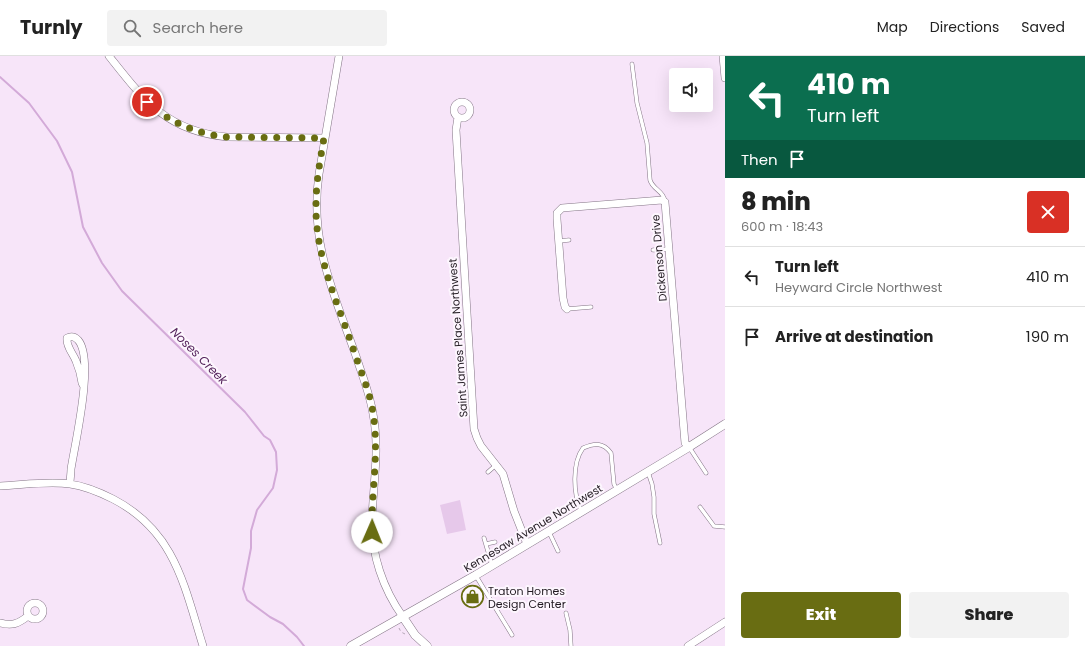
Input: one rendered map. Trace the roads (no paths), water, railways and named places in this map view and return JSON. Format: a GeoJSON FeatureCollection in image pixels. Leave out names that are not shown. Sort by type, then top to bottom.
{"type":"FeatureCollection","features":[{"type":"Feature","properties":{"kind":"street"},"geometry":{"type":"LineString","coordinates":[[108,56],[154,109],[174,122],[196,131],[227,137],[324,138]]}},
{"type":"Feature","properties":{"kind":"street"},"geometry":{"type":"LineString","coordinates":[[339,56],[316,192],[316,219],[327,275],[367,388],[376,428],[377,449],[372,520],[374,548],[382,578],[403,617],[415,635],[427,646]]}},
{"type":"Feature","properties":{"kind":"street"},"geometry":{"type":"LineString","coordinates":[[723,56],[725,78]]}},
{"type":"Feature","properties":{"kind":"street","name":"Saint James Place Northwest"},"geometry":{"type":"LineString","coordinates":[[458,118],[456,130],[474,429],[481,446],[503,474],[527,544]]}},
{"type":"Feature","properties":{"kind":"street","name":"Dickenson Drive"},"geometry":{"type":"LineString","coordinates":[[567,309],[564,303],[557,213],[562,208],[662,200],[665,202],[685,443],[689,448]]}},
{"type":"Feature","properties":{"kind":"street"},"geometry":{"type":"LineString","coordinates":[[70,484],[71,470],[78,437],[83,385],[85,362],[81,345],[76,338],[72,336],[67,338],[67,345],[77,362],[83,385]]}},
{"type":"Feature","properties":{"kind":"street","name":"Kennesaw Avenue Northwest"},"geometry":{"type":"LineString","coordinates":[[351,646],[476,575],[689,448],[725,424]]}},
{"type":"Feature","properties":{"kind":"street"},"geometry":{"type":"LineString","coordinates":[[0,486],[58,483],[70,484],[96,491],[125,506],[142,517],[160,538],[178,569],[203,646]]}},
{"type":"Feature","properties":{"kind":"street"},"geometry":{"type":"LineString","coordinates":[[0,623],[13,625],[28,616]]}},
{"type":"Feature","properties":{"kind":"street"},"geometry":{"type":"LineString","coordinates":[[688,646],[725,622]]}},
{"type":"Feature","properties":{"kind":"lane"},"geometry":{"type":"LineString","coordinates":[[632,64],[636,103],[647,143],[650,180],[652,185],[662,193],[665,202]]}},
{"type":"Feature","properties":{"kind":"lane"},"geometry":{"type":"LineString","coordinates":[[558,241],[569,240]]}},
{"type":"Feature","properties":{"kind":"lane"},"geometry":{"type":"LineString","coordinates":[[653,250],[670,249]]}},
{"type":"Feature","properties":{"kind":"lane"},"geometry":{"type":"LineString","coordinates":[[567,309],[590,307]]}},
{"type":"Feature","properties":{"kind":"lane"},"geometry":{"type":"LineString","coordinates":[[582,511],[577,499],[576,470],[577,458],[583,448],[593,445],[602,445],[608,449],[611,453],[614,484],[617,490]]}},
{"type":"Feature","properties":{"kind":"lane"},"geometry":{"type":"LineString","coordinates":[[689,448],[706,473]]}},
{"type":"Feature","properties":{"kind":"lane"},"geometry":{"type":"LineString","coordinates":[[488,472],[497,465]]}},
{"type":"Feature","properties":{"kind":"lane"},"geometry":{"type":"LineString","coordinates":[[648,472],[652,484],[654,514],[660,543]]}},
{"type":"Feature","properties":{"kind":"lane"},"geometry":{"type":"LineString","coordinates":[[700,507],[714,526],[725,527]]}},
{"type":"Feature","properties":{"kind":"lane"},"geometry":{"type":"LineString","coordinates":[[548,531],[558,552]]}},
{"type":"Feature","properties":{"kind":"lane"},"geometry":{"type":"LineString","coordinates":[[484,538],[492,565]]}},
{"type":"Feature","properties":{"kind":"lane"},"geometry":{"type":"LineString","coordinates":[[486,544],[495,542]]}},
{"type":"Feature","properties":{"kind":"lane"},"geometry":{"type":"LineString","coordinates":[[476,575],[512,635]]}},
{"type":"Feature","properties":{"kind":"lane"},"geometry":{"type":"LineString","coordinates":[[566,613],[570,630],[571,646]]}},
{"type":"Feature","properties":{"kind":"waterway","name":"Noses Creek"},"geometry":{"type":"LineString","coordinates":[[0,77],[29,103],[57,141],[72,172],[83,227],[102,263],[122,291],[245,412],[264,436],[270,440],[276,452],[277,470],[273,488],[257,510],[251,531],[251,548],[243,589],[247,600],[270,617],[283,624],[304,646]]}},
{"type":"Feature","properties":{"kind":"place","name":"Traton Homes Design Center"},"geometry":{"type":"Point","coordinates":[472,597]}}]}
